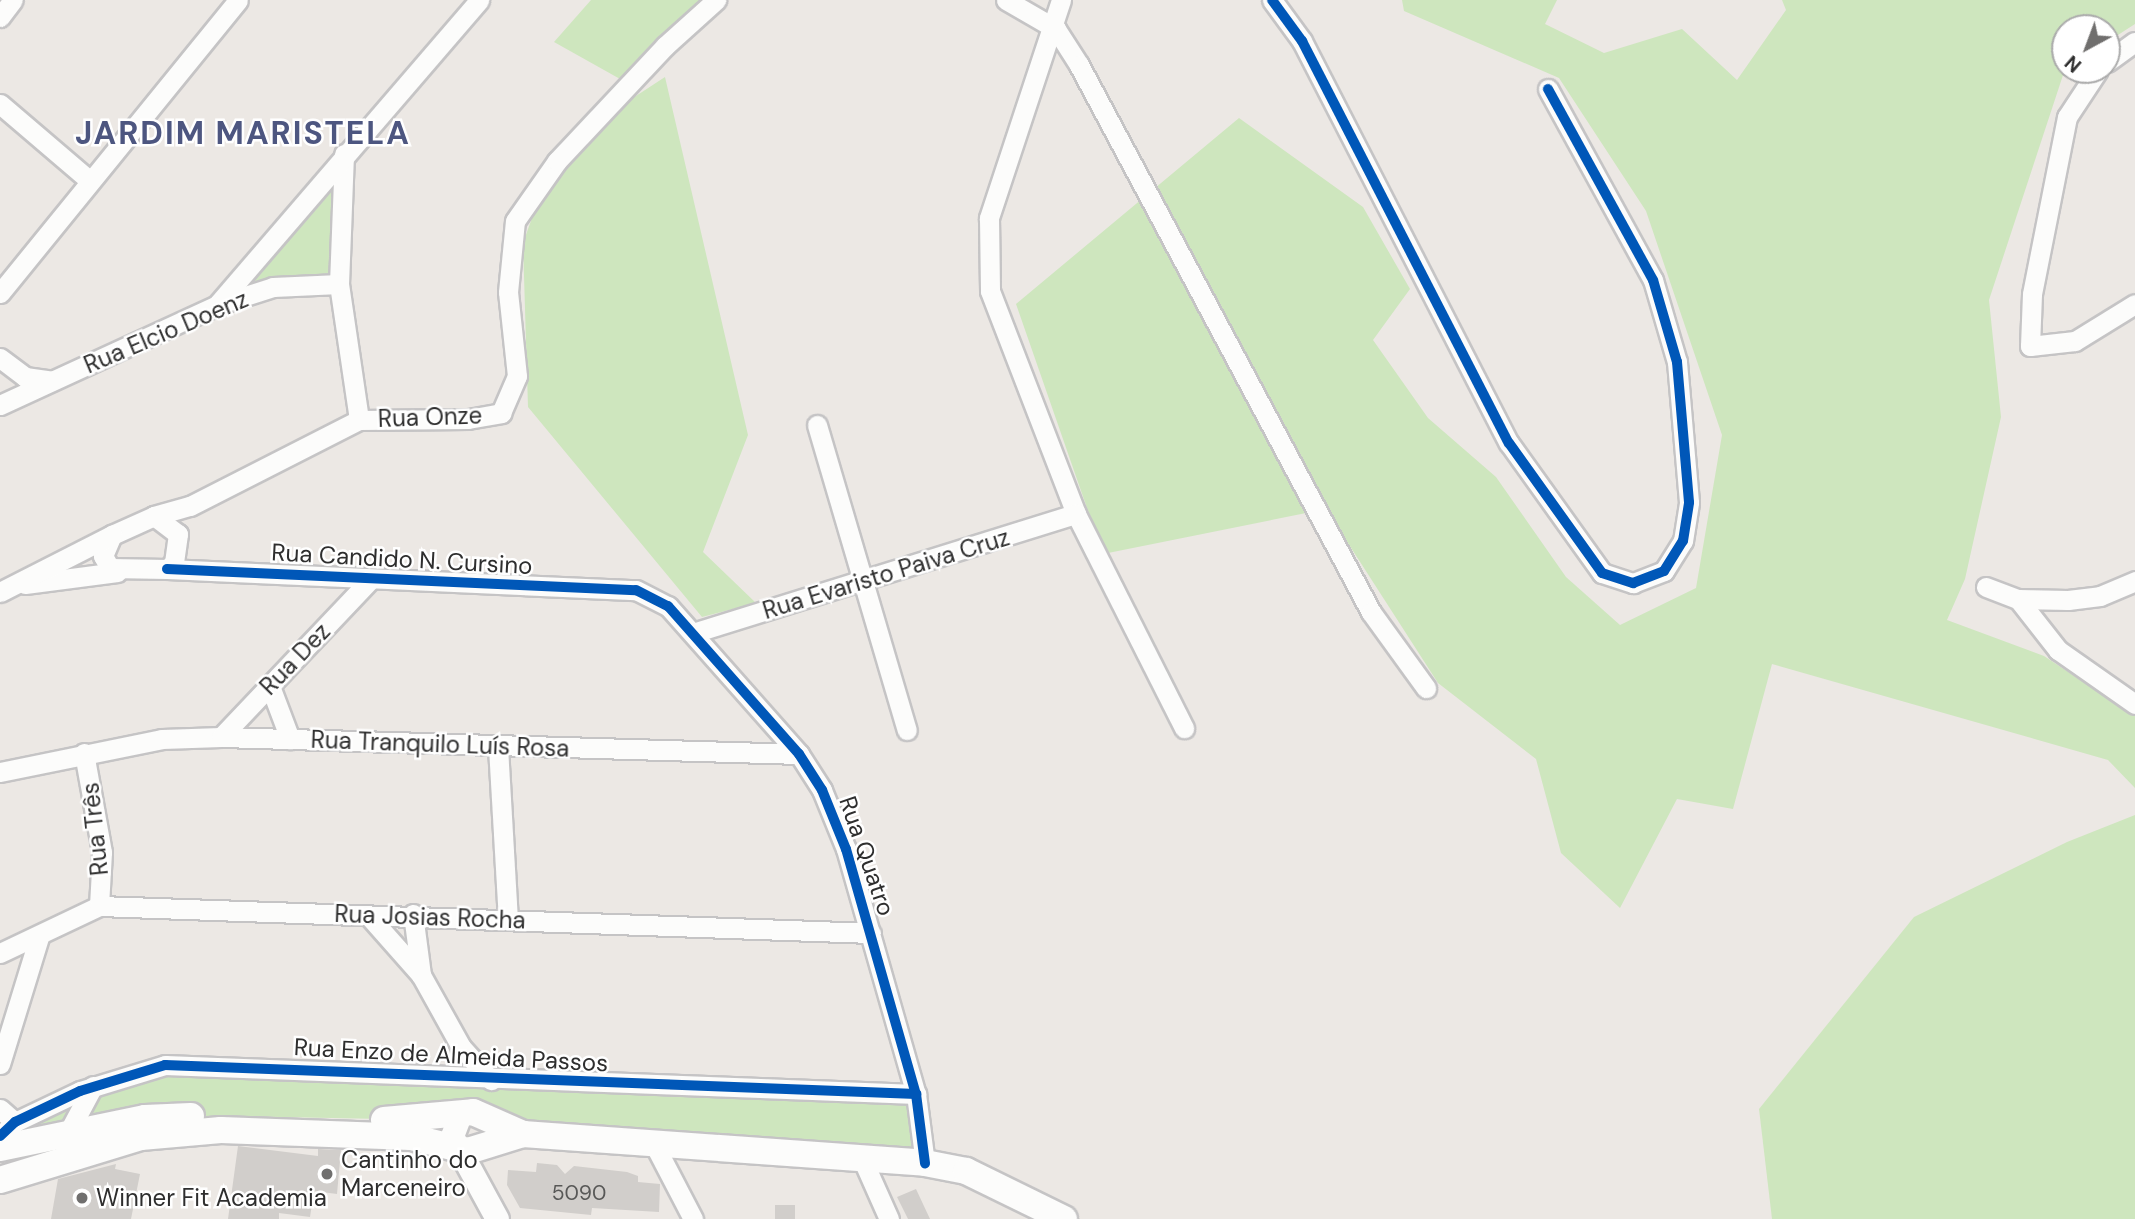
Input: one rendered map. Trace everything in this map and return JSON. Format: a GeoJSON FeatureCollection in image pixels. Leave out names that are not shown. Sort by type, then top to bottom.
{"type":"FeatureCollection","features":[{"type":"Feature","properties":{"kind":"main road"},"geometry":{"type":"LineString","coordinates":[[0,1148],[69,1131],[145,1118],[411,1121],[472,1116],[523,1134],[925,1163],[967,1171],[1064,1219]]}},
{"type":"Feature","properties":{"kind":"main road"},"geometry":{"type":"LineString","coordinates":[[0,1180],[141,1137],[221,1129],[411,1137],[475,1150],[489,1143],[523,1134]]}},
{"type":"Feature","properties":{"kind":"street"},"geometry":{"type":"LineString","coordinates":[[0,17],[13,0]]}},
{"type":"Feature","properties":{"kind":"street"},"geometry":{"type":"LineString","coordinates":[[0,293],[237,0]]}},
{"type":"Feature","properties":{"kind":"street"},"geometry":{"type":"LineString","coordinates":[[217,305],[479,0]]}},
{"type":"Feature","properties":{"kind":"street","name":"Rua Onze"},"geometry":{"type":"LineString","coordinates":[[359,420],[468,419],[500,413],[517,376],[508,292],[515,221],[557,162],[716,0]]}},
{"type":"Feature","properties":{"kind":"street"},"geometry":{"type":"LineString","coordinates":[[1006,0],[1056,29],[1371,612],[1426,688]]}},
{"type":"Feature","properties":{"kind":"street"},"geometry":{"type":"LineString","coordinates":[[1061,0],[1056,29],[999,177],[988,257],[1000,322],[1076,514],[1184,728]]}},
{"type":"Feature","properties":{"kind":"street"},"geometry":{"type":"LineString","coordinates":[[1272,0],[1302,41],[1509,443],[1602,573],[1633,583],[1664,571],[1682,541],[1689,502],[1677,362],[1653,281],[1548,89]]}},
{"type":"Feature","properties":{"kind":"street"},"geometry":{"type":"LineString","coordinates":[[2089,84],[2067,117],[2032,294],[2030,346],[2075,341],[2135,304]]}},
{"type":"Feature","properties":{"kind":"street"},"geometry":{"type":"LineString","coordinates":[[0,104],[89,180]]}},
{"type":"Feature","properties":{"kind":"street"},"geometry":{"type":"LineString","coordinates":[[8,588],[153,516],[190,506],[359,420],[339,284],[344,154]]}},
{"type":"Feature","properties":{"kind":"street","name":"Rua Elcio Doenz"},"geometry":{"type":"LineString","coordinates":[[0,405],[217,305],[273,287],[339,284]]}},
{"type":"Feature","properties":{"kind":"street"},"geometry":{"type":"LineString","coordinates":[[0,358],[25,377],[53,381]]}},
{"type":"Feature","properties":{"kind":"street"},"geometry":{"type":"LineString","coordinates":[[817,425],[867,581],[907,730]]}},
{"type":"Feature","properties":{"kind":"street"},"geometry":{"type":"LineString","coordinates":[[167,569],[190,506]]}},
{"type":"Feature","properties":{"kind":"street","name":"Rua Evaristo Paiva Cruz"},"geometry":{"type":"LineString","coordinates":[[696,632],[1076,514]]}},
{"type":"Feature","properties":{"kind":"street","name":"Rua Candido N. Cursino"},"geometry":{"type":"LineString","coordinates":[[153,516],[178,541],[225,570]]}},
{"type":"Feature","properties":{"kind":"street"},"geometry":{"type":"LineString","coordinates":[[112,535],[103,556],[117,572]]}},
{"type":"Feature","properties":{"kind":"street","name":"Rua Candido N. Cursino"},"geometry":{"type":"LineString","coordinates":[[8,588],[117,572],[167,569],[636,590]]}},
{"type":"Feature","properties":{"kind":"street","name":"Rua Dez"},"geometry":{"type":"LineString","coordinates":[[221,737],[370,580]]}},
{"type":"Feature","properties":{"kind":"street"},"geometry":{"type":"LineString","coordinates":[[1986,587],[2018,599],[2100,596],[2135,581]]}},
{"type":"Feature","properties":{"kind":"street","name":"Rua Quatro"},"geometry":{"type":"LineString","coordinates":[[636,590],[668,606],[696,632],[799,754],[822,790],[871,933],[916,1094],[925,1163]]}},
{"type":"Feature","properties":{"kind":"street"},"geometry":{"type":"LineString","coordinates":[[2018,599],[2058,650],[2135,704]]}},
{"type":"Feature","properties":{"kind":"street"},"geometry":{"type":"LineString","coordinates":[[270,686],[290,739]]}},
{"type":"Feature","properties":{"kind":"street","name":"Rua Tranquilo Luís Rosa"},"geometry":{"type":"LineString","coordinates":[[0,772],[162,739],[221,737],[799,754]]}},
{"type":"Feature","properties":{"kind":"street"},"geometry":{"type":"LineString","coordinates":[[498,747],[508,920]]}},
{"type":"Feature","properties":{"kind":"street","name":"Rua Três"},"geometry":{"type":"LineString","coordinates":[[83,753],[102,852],[99,906]]}},
{"type":"Feature","properties":{"kind":"street","name":"Rua Josias Rocha"},"geometry":{"type":"LineString","coordinates":[[0,953],[39,937],[99,906],[368,915],[413,914],[871,933]]}},
{"type":"Feature","properties":{"kind":"street"},"geometry":{"type":"LineString","coordinates":[[413,914],[421,975]]}},
{"type":"Feature","properties":{"kind":"street"},"geometry":{"type":"LineString","coordinates":[[368,915],[421,975],[461,1047],[491,1080]]}},
{"type":"Feature","properties":{"kind":"street"},"geometry":{"type":"LineString","coordinates":[[0,1064],[39,937]]}},
{"type":"Feature","properties":{"kind":"street"},"geometry":{"type":"LineString","coordinates":[[444,1077],[456,1066],[461,1047]]}},
{"type":"Feature","properties":{"kind":"street","name":"Rua Enzo de Almeida Passos"},"geometry":{"type":"LineString","coordinates":[[0,1136],[15,1122],[93,1086],[165,1065],[206,1063],[491,1080],[916,1094]]}},
{"type":"Feature","properties":{"kind":"street"},"geometry":{"type":"LineString","coordinates":[[69,1131],[93,1086]]}},
{"type":"Feature","properties":{"kind":"street"},"geometry":{"type":"LineString","coordinates":[[0,1109],[15,1122]]}},
{"type":"Feature","properties":{"kind":"street"},"geometry":{"type":"LineString","coordinates":[[479,1187],[481,1159],[489,1143],[492,1128],[472,1116],[451,1129],[457,1146],[479,1187],[497,1219]]}},
{"type":"Feature","properties":{"kind":"street"},"geometry":{"type":"LineString","coordinates":[[653,1142],[693,1219]]}},
{"type":"Feature","properties":{"kind":"street"},"geometry":{"type":"LineString","coordinates":[[861,1157],[889,1219]]}},
{"type":"Feature","properties":{"kind":"green space"},"geometry":{"type":"Polygon","coordinates":[[[591,0],[717,0],[629,84],[554,42],[591,0]]]}},
{"type":"Feature","properties":{"kind":"green space"},"geometry":{"type":"Polygon","coordinates":[[[1402,0],[1557,0],[1545,24],[1604,53],[1682,29],[1737,80],[1786,10],[1782,0],[2135,0],[2135,24],[2121,33],[2121,14],[2051,14],[2051,84],[2060,84],[1989,300],[2001,417],[1965,579],[1947,620],[2044,656],[2135,716],[2135,788],[2108,760],[1772,664],[1733,809],[1677,799],[1620,908],[1561,853],[1536,759],[1438,683],[1326,509],[1103,554],[1016,304],[1239,118],[1363,207],[1410,289],[1373,340],[1428,418],[1496,477],[1566,577],[1620,625],[1696,588],[1722,435],[1646,211],[1559,78],[1404,11],[1402,0]]]}},
{"type":"Feature","properties":{"kind":"green space"},"geometry":{"type":"Polygon","coordinates":[[[665,77],[748,435],[703,552],[756,603],[702,617],[528,407],[523,243],[541,193],[619,107],[665,77]]]}},
{"type":"Feature","properties":{"kind":"green space"},"geometry":{"type":"Polygon","coordinates":[[[344,154],[339,284],[217,305],[344,154]]]}},
{"type":"Feature","properties":{"kind":"green space"},"geometry":{"type":"Polygon","coordinates":[[[2135,815],[2135,1219],[1772,1219],[1759,1109],[1914,917],[2067,842],[2135,815]]]}},
{"type":"Feature","properties":{"kind":"green space"},"geometry":{"type":"Polygon","coordinates":[[[164,1067],[913,1100],[922,1158],[436,1120],[222,1116],[143,1120],[73,1136],[0,1163],[0,1127],[164,1067]]]}},
{"type":"Feature","properties":{"kind":"building"},"geometry":{"type":"Polygon","coordinates":[[[238,1146],[318,1156],[318,1149],[341,1150],[337,1194],[314,1191],[310,1217],[279,1213],[279,1219],[228,1219],[238,1146]]]}},
{"type":"Feature","properties":{"kind":"building"},"geometry":{"type":"Polygon","coordinates":[[[537,1163],[557,1165],[565,1174],[574,1166],[627,1172],[638,1176],[638,1182],[660,1184],[659,1212],[592,1208],[591,1215],[520,1208],[507,1185],[508,1170],[536,1172],[537,1163]]]}},
{"type":"Feature","properties":{"kind":"building","name":"Winner Fit Academia"},"geometry":{"type":"Polygon","coordinates":[[[116,1164],[115,1169],[140,1174],[131,1219],[51,1219],[58,1179],[116,1164]]]}},
{"type":"Feature","properties":{"kind":"building"},"geometry":{"type":"Polygon","coordinates":[[[916,1189],[930,1219],[908,1219],[897,1197],[916,1189]]]}},
{"type":"Feature","properties":{"kind":"building"},"geometry":{"type":"Polygon","coordinates":[[[775,1205],[795,1205],[795,1219],[775,1219],[775,1205]]]}},
{"type":"Feature","properties":{"kind":"cycle path"},"geometry":{"type":"LineString","coordinates":[[1272,0],[1302,41],[1509,443],[1602,573],[1633,583],[1664,571],[1683,541],[1689,502],[1677,362],[1653,280],[1548,89]]}},
{"type":"Feature","properties":{"kind":"cycle path"},"geometry":{"type":"LineString","coordinates":[[167,569],[636,590],[668,606],[799,754],[822,790],[846,849],[916,1094],[925,1163]]}},
{"type":"Feature","properties":{"kind":"cycle path"},"geometry":{"type":"LineString","coordinates":[[0,1136],[15,1122],[80,1091],[165,1065],[916,1094]]}},
{"type":"Feature","properties":{"kind":"place","name":"Cantinho do Marceneiro"},"geometry":{"type":"Point","coordinates":[327,1174]}},
{"type":"Feature","properties":{"kind":"place","name":"Winner Fit Academia"},"geometry":{"type":"Point","coordinates":[82,1198]}},
{"type":"Feature","properties":{"kind":"district","name":"JARDIM MARISTELA"},"geometry":{"type":"Point","coordinates":[243,133]}}]}
